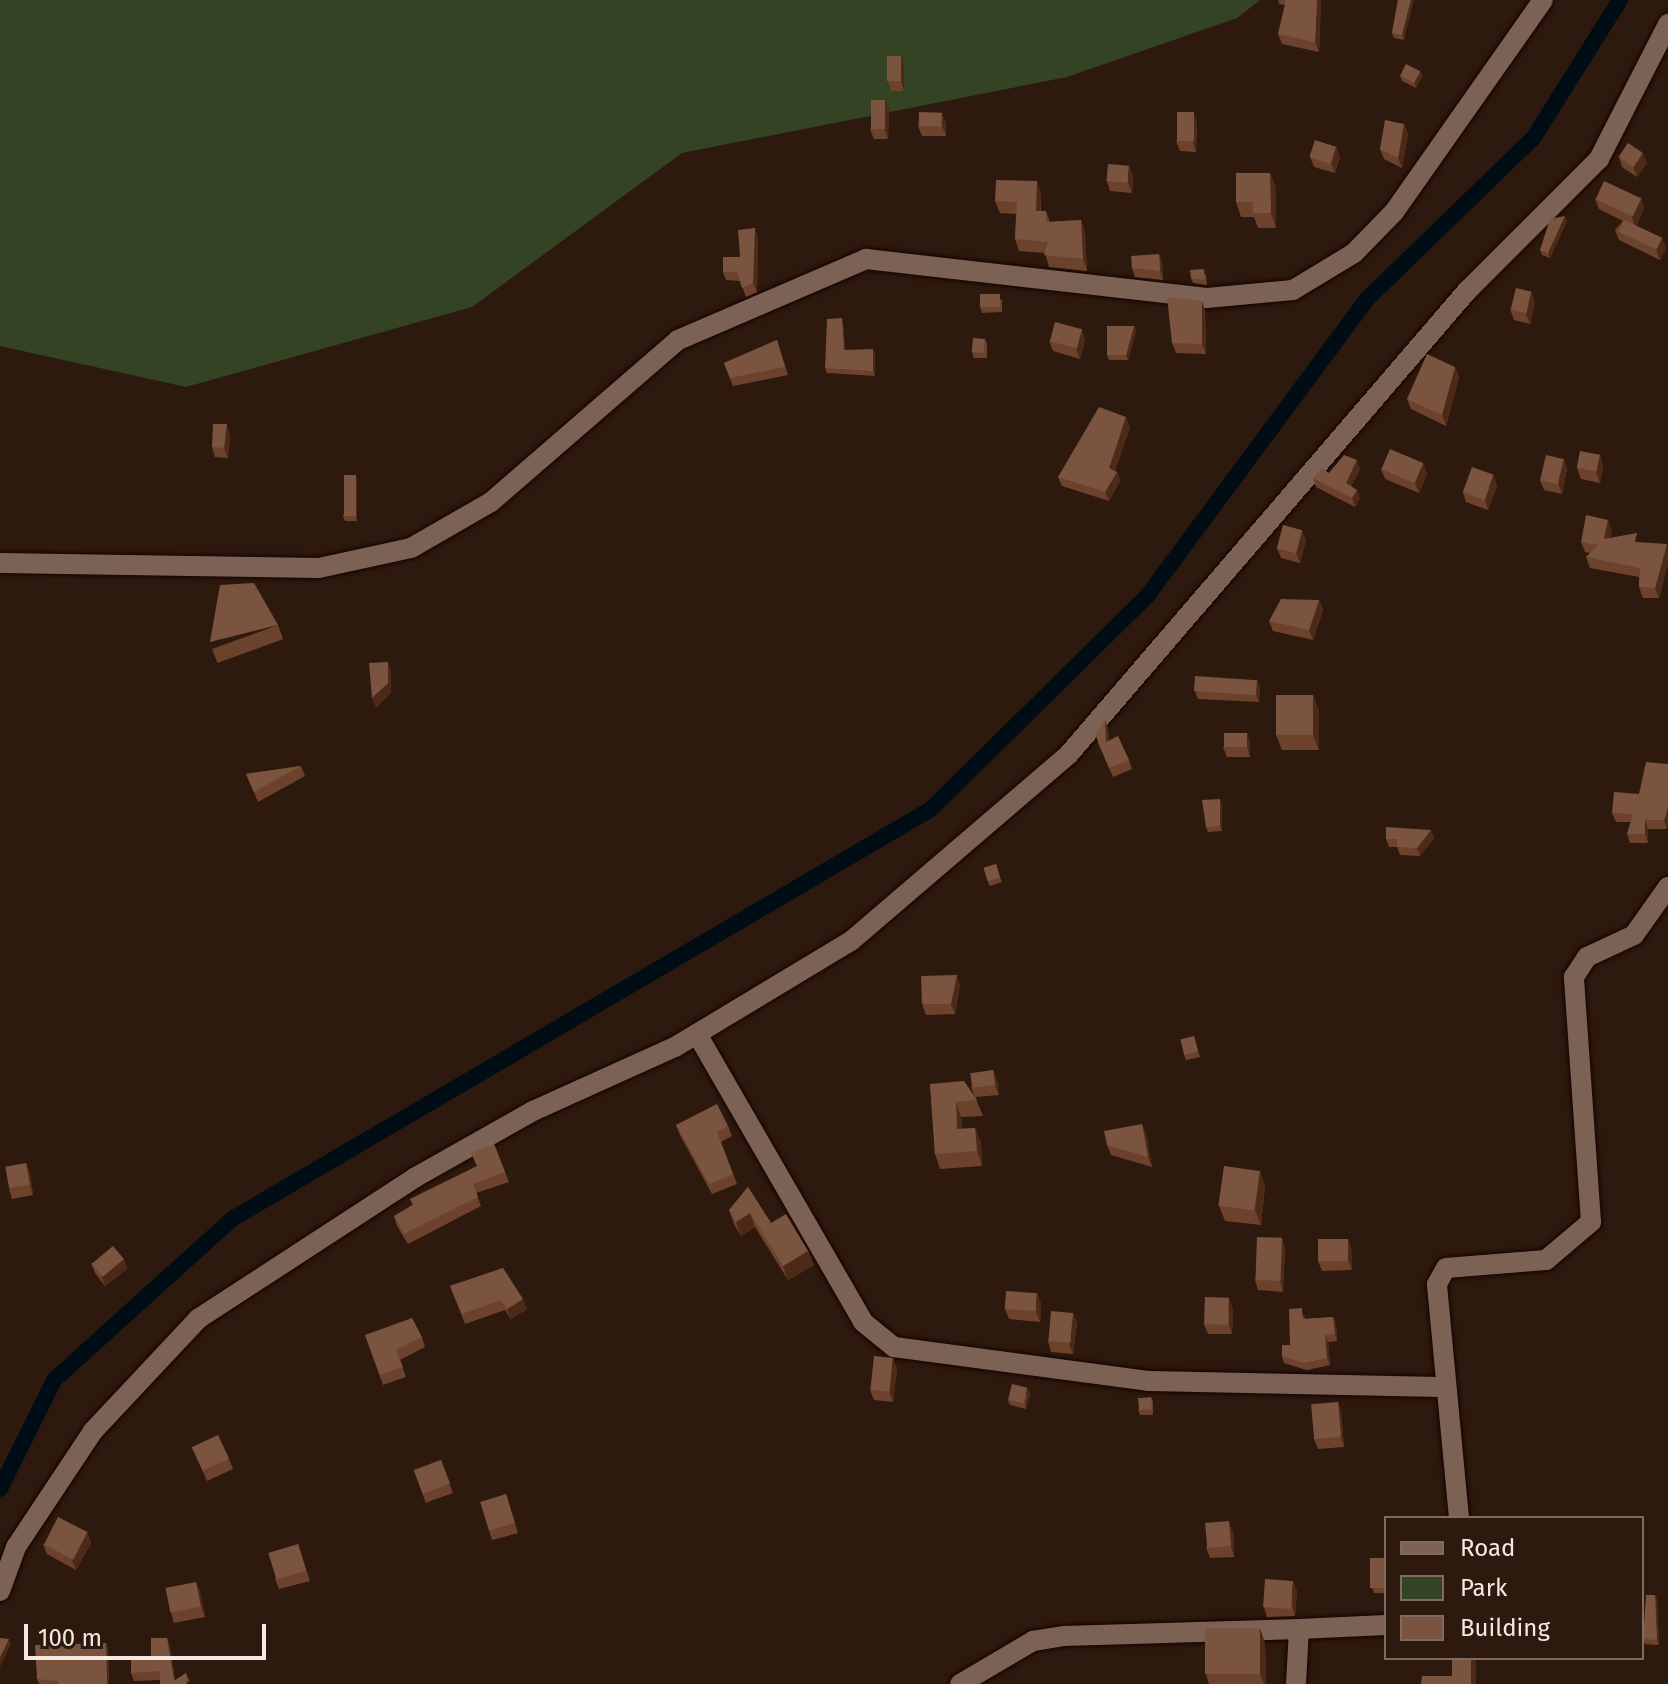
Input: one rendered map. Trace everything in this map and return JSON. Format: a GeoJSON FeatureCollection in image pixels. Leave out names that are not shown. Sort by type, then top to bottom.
{"type":"FeatureCollection","features":[{"type":"Feature","properties":{"kind":"street"},"geometry":{"type":"LineString","coordinates":[[0,563],[319,568],[411,548],[503,492],[678,340],[866,259],[1001,269],[1207,298],[1293,290],[1354,253],[1394,212],[1543,0]]}},
{"type":"Feature","properties":{"kind":"street"},"geometry":{"type":"LineString","coordinates":[[0,1591],[16,1547],[93,1431],[198,1319],[416,1177],[697,1034],[851,941],[1069,754],[1467,291],[1592,168],[1668,24]]}},
{"type":"Feature","properties":{"kind":"street"},"geometry":{"type":"LineString","coordinates":[[1459,1516],[1442,1387],[1437,1284],[1446,1268],[1546,1260],[1591,1222],[1574,977],[1587,957],[1634,935],[1668,887]]}},
{"type":"Feature","properties":{"kind":"street"},"geometry":{"type":"LineString","coordinates":[[697,1034],[863,1322],[894,1347],[1148,1381],[1442,1387]]}},
{"type":"Feature","properties":{"kind":"street"},"geometry":{"type":"LineString","coordinates":[[960,1684],[1033,1641],[1384,1625]]}},
{"type":"Feature","properties":{"kind":"street"},"geometry":{"type":"LineString","coordinates":[[1296,1684],[1299,1629]]}},
{"type":"Feature","properties":{"kind":"green space"},"geometry":{"type":"Polygon","coordinates":[[[0,0],[1260,0],[1237,18],[1067,77],[682,153],[472,307],[186,387],[0,346],[0,0]]]}},
{"type":"Feature","properties":{"kind":"building"},"geometry":{"type":"Polygon","coordinates":[[[1286,0],[1317,0],[1315,42],[1278,34],[1286,0]]]}},
{"type":"Feature","properties":{"kind":"building"},"geometry":{"type":"Polygon","coordinates":[[[1398,0],[1411,0],[1402,35],[1392,33],[1398,0]]]}},
{"type":"Feature","properties":{"kind":"building"},"geometry":{"type":"Polygon","coordinates":[[[887,56],[901,56],[901,81],[887,81],[887,56]]]}},
{"type":"Feature","properties":{"kind":"building"},"geometry":{"type":"Polygon","coordinates":[[[1406,64],[1420,71],[1414,83],[1400,76],[1406,64]]]}},
{"type":"Feature","properties":{"kind":"building"},"geometry":{"type":"Polygon","coordinates":[[[871,100],[885,100],[885,129],[871,129],[871,100]]]}},
{"type":"Feature","properties":{"kind":"building"},"geometry":{"type":"Polygon","coordinates":[[[919,112],[942,113],[941,127],[919,126],[919,112]]]}},
{"type":"Feature","properties":{"kind":"building"},"geometry":{"type":"Polygon","coordinates":[[[1177,112],[1194,112],[1194,141],[1177,141],[1177,112]]]}},
{"type":"Feature","properties":{"kind":"building"},"geometry":{"type":"Polygon","coordinates":[[[1385,120],[1404,124],[1398,158],[1380,149],[1385,120]]]}},
{"type":"Feature","properties":{"kind":"building"},"geometry":{"type":"Polygon","coordinates":[[[1315,140],[1336,147],[1330,164],[1309,157],[1315,140]]]}},
{"type":"Feature","properties":{"kind":"building"},"geometry":{"type":"Polygon","coordinates":[[[1628,143],[1643,153],[1633,167],[1618,157],[1628,143]]]}},
{"type":"Feature","properties":{"kind":"building"},"geometry":{"type":"Polygon","coordinates":[[[1108,164],[1129,166],[1127,183],[1107,181],[1108,164]]]}},
{"type":"Feature","properties":{"kind":"building"},"geometry":{"type":"Polygon","coordinates":[[[1236,173],[1270,173],[1271,213],[1253,213],[1253,202],[1236,202],[1236,173]]]}},
{"type":"Feature","properties":{"kind":"building"},"geometry":{"type":"Polygon","coordinates":[[[996,180],[1037,181],[1036,211],[1046,211],[1046,222],[1081,220],[1083,259],[1044,255],[1048,242],[1015,239],[1017,202],[995,201],[996,180]]]}},
{"type":"Feature","properties":{"kind":"building"},"geometry":{"type":"Polygon","coordinates":[[[1604,181],[1641,198],[1633,216],[1596,199],[1604,181]]]}},
{"type":"Feature","properties":{"kind":"building"},"geometry":{"type":"Polygon","coordinates":[[[1565,216],[1548,253],[1540,250],[1550,219],[1565,216]]]}},
{"type":"Feature","properties":{"kind":"building"},"geometry":{"type":"Polygon","coordinates":[[[1624,220],[1662,238],[1657,250],[1619,232],[1624,220]]]}},
{"type":"Feature","properties":{"kind":"building"},"geometry":{"type":"Polygon","coordinates":[[[755,228],[753,283],[742,288],[737,272],[723,272],[723,257],[740,257],[738,230],[755,228]]]}},
{"type":"Feature","properties":{"kind":"building"},"geometry":{"type":"Polygon","coordinates":[[[1159,254],[1160,271],[1132,268],[1131,256],[1159,254]]]}},
{"type":"Feature","properties":{"kind":"building"},"geometry":{"type":"Polygon","coordinates":[[[1204,269],[1205,280],[1191,278],[1190,270],[1204,269]]]}},
{"type":"Feature","properties":{"kind":"building"},"geometry":{"type":"Polygon","coordinates":[[[1516,288],[1532,292],[1526,313],[1511,309],[1516,288]]]}},
{"type":"Feature","properties":{"kind":"building"},"geometry":{"type":"Polygon","coordinates":[[[980,294],[1000,294],[1000,307],[980,307],[980,294]]]}},
{"type":"Feature","properties":{"kind":"building"},"geometry":{"type":"Polygon","coordinates":[[[1167,297],[1202,301],[1202,344],[1172,343],[1167,297]]]}},
{"type":"Feature","properties":{"kind":"building"},"geometry":{"type":"Polygon","coordinates":[[[842,318],[844,350],[873,349],[873,371],[825,368],[827,319],[842,318]]]}},
{"type":"Feature","properties":{"kind":"building"},"geometry":{"type":"Polygon","coordinates":[[[1055,322],[1082,329],[1077,349],[1050,341],[1055,322]]]}},
{"type":"Feature","properties":{"kind":"building"},"geometry":{"type":"Polygon","coordinates":[[[1107,326],[1134,326],[1126,355],[1107,355],[1107,326]]]}},
{"type":"Feature","properties":{"kind":"building"},"geometry":{"type":"Polygon","coordinates":[[[973,338],[985,339],[984,353],[972,352],[973,338]]]}},
{"type":"Feature","properties":{"kind":"building"},"geometry":{"type":"Polygon","coordinates":[[[777,340],[785,367],[730,378],[724,363],[777,340]]]}},
{"type":"Feature","properties":{"kind":"building"},"geometry":{"type":"Polygon","coordinates":[[[1427,354],[1455,367],[1442,415],[1407,399],[1427,354]]]}},
{"type":"Feature","properties":{"kind":"building"},"geometry":{"type":"Polygon","coordinates":[[[1099,407],[1126,417],[1109,468],[1117,472],[1105,492],[1058,477],[1099,407]]]}},
{"type":"Feature","properties":{"kind":"building"},"geometry":{"type":"Polygon","coordinates":[[[213,424],[227,424],[224,448],[212,447],[213,424]]]}},
{"type":"Feature","properties":{"kind":"building"},"geometry":{"type":"Polygon","coordinates":[[[1390,449],[1423,463],[1415,483],[1381,469],[1390,449]]]}},
{"type":"Feature","properties":{"kind":"building"},"geometry":{"type":"Polygon","coordinates":[[[1580,451],[1600,455],[1596,472],[1577,468],[1580,451]]]}},
{"type":"Feature","properties":{"kind":"building"},"geometry":{"type":"Polygon","coordinates":[[[1344,455],[1357,460],[1346,483],[1357,490],[1352,498],[1313,478],[1322,468],[1329,473],[1344,455]]]}},
{"type":"Feature","properties":{"kind":"building"},"geometry":{"type":"Polygon","coordinates":[[[1546,455],[1564,459],[1558,484],[1540,480],[1546,455]]]}},
{"type":"Feature","properties":{"kind":"building"},"geometry":{"type":"Polygon","coordinates":[[[1472,467],[1494,475],[1484,500],[1463,492],[1472,467]]]}},
{"type":"Feature","properties":{"kind":"building"},"geometry":{"type":"Polygon","coordinates":[[[344,475],[356,475],[356,516],[344,516],[344,475]]]}},
{"type":"Feature","properties":{"kind":"building"},"geometry":{"type":"Polygon","coordinates":[[[1586,515],[1608,520],[1604,539],[1637,533],[1635,542],[1667,544],[1655,588],[1639,587],[1640,568],[1586,557],[1598,545],[1581,542],[1586,515]]]}},
{"type":"Feature","properties":{"kind":"building"},"geometry":{"type":"Polygon","coordinates":[[[1283,525],[1302,530],[1296,553],[1277,548],[1283,525]]]}},
{"type":"Feature","properties":{"kind":"building"},"geometry":{"type":"Polygon","coordinates":[[[254,583],[278,625],[210,642],[220,585],[254,583]]]}},
{"type":"Feature","properties":{"kind":"building"},"geometry":{"type":"Polygon","coordinates":[[[1281,599],[1319,600],[1309,630],[1269,621],[1281,599]]]}},
{"type":"Feature","properties":{"kind":"building"},"geometry":{"type":"Polygon","coordinates":[[[388,662],[388,683],[372,698],[369,663],[388,662]]]}},
{"type":"Feature","properties":{"kind":"building"},"geometry":{"type":"Polygon","coordinates":[[[1195,676],[1257,680],[1256,695],[1194,691],[1195,676]]]}},
{"type":"Feature","properties":{"kind":"building"},"geometry":{"type":"Polygon","coordinates":[[[1276,695],[1313,695],[1313,735],[1276,735],[1276,695]]]}},
{"type":"Feature","properties":{"kind":"building"},"geometry":{"type":"Polygon","coordinates":[[[1105,720],[1106,742],[1118,736],[1129,760],[1109,768],[1095,734],[1105,720]]]}},
{"type":"Feature","properties":{"kind":"building"},"geometry":{"type":"Polygon","coordinates":[[[1224,733],[1247,733],[1247,747],[1224,747],[1224,733]]]}},
{"type":"Feature","properties":{"kind":"building"},"geometry":{"type":"Polygon","coordinates":[[[1646,762],[1668,764],[1668,808],[1664,820],[1645,820],[1645,834],[1627,834],[1633,814],[1612,813],[1614,792],[1639,794],[1646,762]]]}},
{"type":"Feature","properties":{"kind":"building"},"geometry":{"type":"Polygon","coordinates":[[[301,766],[254,792],[246,774],[301,766]]]}},
{"type":"Feature","properties":{"kind":"building"},"geometry":{"type":"Polygon","coordinates":[[[1220,799],[1220,826],[1206,827],[1202,800],[1220,799]]]}},
{"type":"Feature","properties":{"kind":"building"},"geometry":{"type":"Polygon","coordinates":[[[1386,827],[1431,830],[1417,848],[1397,847],[1397,839],[1386,839],[1386,827]]]}},
{"type":"Feature","properties":{"kind":"building"},"geometry":{"type":"Polygon","coordinates":[[[996,864],[1000,877],[988,881],[984,868],[996,864]]]}},
{"type":"Feature","properties":{"kind":"building"},"geometry":{"type":"Polygon","coordinates":[[[957,975],[951,1004],[922,1004],[921,976],[957,975]]]}},
{"type":"Feature","properties":{"kind":"building"},"geometry":{"type":"Polygon","coordinates":[[[1194,1036],[1198,1052],[1184,1055],[1180,1039],[1194,1036]]]}},
{"type":"Feature","properties":{"kind":"building"},"geometry":{"type":"Polygon","coordinates":[[[993,1070],[995,1085],[972,1088],[970,1073],[993,1070]]]}},
{"type":"Feature","properties":{"kind":"building"},"geometry":{"type":"Polygon","coordinates":[[[964,1081],[977,1100],[956,1102],[957,1129],[975,1128],[977,1151],[935,1154],[930,1084],[964,1081]]]}},
{"type":"Feature","properties":{"kind":"building"},"geometry":{"type":"Polygon","coordinates":[[[717,1104],[728,1126],[717,1132],[733,1174],[709,1184],[676,1125],[717,1104]]]}},
{"type":"Feature","properties":{"kind":"building"},"geometry":{"type":"Polygon","coordinates":[[[1142,1124],[1148,1157],[1107,1145],[1104,1131],[1142,1124]]]}},
{"type":"Feature","properties":{"kind":"building"},"geometry":{"type":"Polygon","coordinates":[[[494,1144],[505,1172],[473,1184],[478,1197],[404,1234],[394,1216],[413,1205],[410,1199],[477,1166],[471,1153],[494,1144]]]}},
{"type":"Feature","properties":{"kind":"building"},"geometry":{"type":"Polygon","coordinates":[[[26,1163],[30,1185],[9,1188],[5,1167],[26,1163]]]}},
{"type":"Feature","properties":{"kind":"building"},"geometry":{"type":"Polygon","coordinates":[[[1224,1166],[1260,1171],[1254,1211],[1218,1206],[1224,1166]]]}},
{"type":"Feature","properties":{"kind":"building"},"geometry":{"type":"Polygon","coordinates":[[[748,1187],[771,1223],[786,1214],[808,1251],[783,1266],[750,1213],[736,1222],[729,1210],[748,1187]]]}},
{"type":"Feature","properties":{"kind":"building"},"geometry":{"type":"Polygon","coordinates":[[[1257,1237],[1282,1238],[1280,1281],[1255,1280],[1257,1237]]]}},
{"type":"Feature","properties":{"kind":"building"},"geometry":{"type":"Polygon","coordinates":[[[1318,1239],[1348,1239],[1348,1261],[1318,1261],[1318,1239]]]}},
{"type":"Feature","properties":{"kind":"building"},"geometry":{"type":"Polygon","coordinates":[[[113,1246],[124,1259],[102,1277],[92,1264],[113,1246]]]}},
{"type":"Feature","properties":{"kind":"building"},"geometry":{"type":"Polygon","coordinates":[[[503,1268],[523,1299],[507,1309],[501,1300],[462,1314],[450,1286],[503,1268]]]}},
{"type":"Feature","properties":{"kind":"building"},"geometry":{"type":"Polygon","coordinates":[[[1006,1291],[1037,1293],[1036,1311],[1005,1309],[1006,1291]]]}},
{"type":"Feature","properties":{"kind":"building"},"geometry":{"type":"Polygon","coordinates":[[[1205,1297],[1229,1298],[1228,1325],[1204,1324],[1205,1297]]]}},
{"type":"Feature","properties":{"kind":"building"},"geometry":{"type":"Polygon","coordinates":[[[1302,1308],[1303,1319],[1333,1317],[1335,1334],[1325,1335],[1327,1358],[1304,1363],[1282,1356],[1282,1345],[1290,1345],[1289,1309],[1302,1308]]]}},
{"type":"Feature","properties":{"kind":"building"},"geometry":{"type":"Polygon","coordinates":[[[1051,1311],[1073,1313],[1070,1343],[1048,1341],[1051,1311]]]}},
{"type":"Feature","properties":{"kind":"building"},"geometry":{"type":"Polygon","coordinates":[[[412,1318],[422,1337],[396,1350],[403,1367],[380,1375],[365,1335],[412,1318]]]}},
{"type":"Feature","properties":{"kind":"building"},"geometry":{"type":"Polygon","coordinates":[[[874,1356],[893,1358],[889,1392],[870,1390],[874,1356]]]}},
{"type":"Feature","properties":{"kind":"building"},"geometry":{"type":"Polygon","coordinates":[[[1012,1384],[1028,1388],[1024,1403],[1008,1400],[1012,1384]]]}},
{"type":"Feature","properties":{"kind":"building"},"geometry":{"type":"Polygon","coordinates":[[[1151,1397],[1152,1409],[1139,1410],[1138,1398],[1151,1397]]]}},
{"type":"Feature","properties":{"kind":"building"},"geometry":{"type":"Polygon","coordinates":[[[1338,1402],[1341,1437],[1314,1439],[1311,1404],[1338,1402]]]}},
{"type":"Feature","properties":{"kind":"building"},"geometry":{"type":"Polygon","coordinates":[[[218,1435],[229,1459],[203,1471],[192,1447],[218,1435]]]}},
{"type":"Feature","properties":{"kind":"building"},"geometry":{"type":"Polygon","coordinates":[[[441,1460],[450,1483],[423,1494],[414,1470],[441,1460]]]}},
{"type":"Feature","properties":{"kind":"building"},"geometry":{"type":"Polygon","coordinates":[[[506,1494],[515,1523],[489,1531],[480,1502],[506,1494]]]}},
{"type":"Feature","properties":{"kind":"building"},"geometry":{"type":"Polygon","coordinates":[[[58,1517],[87,1532],[73,1560],[44,1545],[58,1517]]]}},
{"type":"Feature","properties":{"kind":"building"},"geometry":{"type":"Polygon","coordinates":[[[1229,1521],[1231,1546],[1207,1548],[1205,1523],[1229,1521]]]}},
{"type":"Feature","properties":{"kind":"building"},"geometry":{"type":"Polygon","coordinates":[[[298,1544],[306,1571],[277,1580],[268,1553],[298,1544]]]}},
{"type":"Feature","properties":{"kind":"building"},"geometry":{"type":"Polygon","coordinates":[[[1370,1558],[1384,1558],[1384,1588],[1370,1588],[1370,1558]]]}},
{"type":"Feature","properties":{"kind":"building"},"geometry":{"type":"Polygon","coordinates":[[[1265,1579],[1293,1581],[1291,1609],[1263,1607],[1265,1579]]]}},
{"type":"Feature","properties":{"kind":"building"},"geometry":{"type":"Polygon","coordinates":[[[196,1582],[201,1607],[170,1612],[166,1588],[196,1582]]]}},
{"type":"Feature","properties":{"kind":"building"},"geometry":{"type":"Polygon","coordinates":[[[1646,1595],[1655,1595],[1657,1640],[1644,1639],[1646,1595]]]}},
{"type":"Feature","properties":{"kind":"building"},"geometry":{"type":"Polygon","coordinates":[[[1205,1628],[1260,1628],[1260,1674],[1205,1674],[1205,1628]]]}},
{"type":"Feature","properties":{"kind":"building"},"geometry":{"type":"Polygon","coordinates":[[[0,1638],[9,1639],[0,1658],[0,1638]]]}},
{"type":"Feature","properties":{"kind":"building"},"geometry":{"type":"Polygon","coordinates":[[[151,1638],[167,1638],[174,1681],[186,1673],[187,1684],[160,1684],[160,1671],[131,1673],[131,1656],[151,1656],[151,1638]]]}},
{"type":"Feature","properties":{"kind":"building"},"geometry":{"type":"Polygon","coordinates":[[[106,1643],[107,1684],[59,1684],[58,1681],[37,1679],[35,1645],[106,1643]]]}},
{"type":"Feature","properties":{"kind":"building"},"geometry":{"type":"Polygon","coordinates":[[[1452,1660],[1471,1660],[1471,1684],[1421,1684],[1422,1676],[1452,1676],[1452,1660]]]}},
{"type":"Feature","properties":{"kind":"waterway"},"geometry":{"type":"LineString","coordinates":[[0,1489],[54,1380],[232,1219],[931,809],[1148,595],[1366,300],[1534,137],[1620,0]]}}]}
